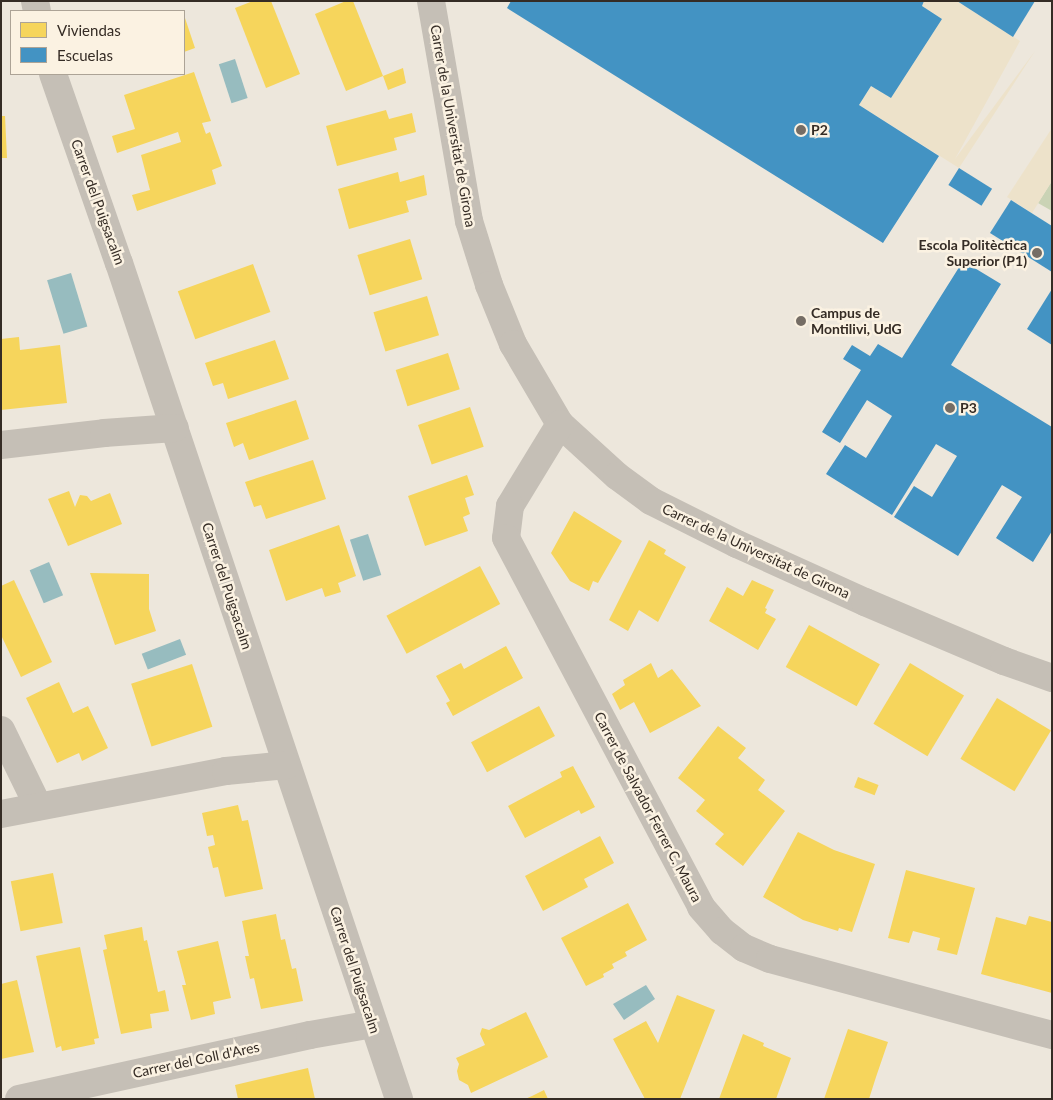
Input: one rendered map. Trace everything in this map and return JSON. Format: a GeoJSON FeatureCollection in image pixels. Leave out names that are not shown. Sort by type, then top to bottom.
{"type":"FeatureCollection","features":[{"type":"Feature","properties":{"kind":"street","name":"Carrer de la Universitat de Girona"},"geometry":{"type":"LineString","coordinates":[[431,1],[469,221],[474,239],[489,285],[513,344],[560,424],[617,476],[651,501],[737,544],[865,602],[1004,661],[1052,678]]}},
{"type":"Feature","properties":{"kind":"street","name":"Carrer del Puigsacalm"},"geometry":{"type":"LineString","coordinates":[[53,75],[175,428],[399,1099]]}},
{"type":"Feature","properties":{"kind":"street","name":"Carrer de Salvador Ferrer C. Maura"},"geometry":{"type":"LineString","coordinates":[[560,424],[510,506],[506,538],[701,907],[722,931],[744,948],[770,958],[1052,1035]]}},
{"type":"Feature","properties":{"kind":"street"},"geometry":{"type":"LineString","coordinates":[[1,445],[104,433],[175,428]]}},
{"type":"Feature","properties":{"kind":"street"},"geometry":{"type":"LineString","coordinates":[[1,730],[38,806]]}},
{"type":"Feature","properties":{"kind":"street"},"geometry":{"type":"LineString","coordinates":[[1,814],[226,771],[287,765]]}},
{"type":"Feature","properties":{"kind":"street","name":"Carrer del Coll d'Ares"},"geometry":{"type":"LineString","coordinates":[[19,1099],[310,1035],[373,1024]]}},
{"type":"Feature","properties":{"kind":"green space"},"geometry":{"type":"Polygon","coordinates":[[[1052,181],[1052,211],[1038,203],[1052,181]]]}},
{"type":"Feature","properties":{"kind":"shaded area"},"geometry":{"type":"Polygon","coordinates":[[[924,1],[957,1],[1020,41],[955,159],[1035,51],[959,168],[859,105],[871,86],[891,98],[942,19],[922,6],[924,1]]]}},
{"type":"Feature","properties":{"kind":"shaded area"},"geometry":{"type":"Polygon","coordinates":[[[1052,128],[1052,181],[1032,213],[1007,197],[1052,128]]]}},
{"type":"Feature","properties":{"kind":"water"},"geometry":{"type":"Polygon","coordinates":[[[235,59],[248,98],[232,103],[219,64],[235,59]]]}},
{"type":"Feature","properties":{"kind":"water"},"geometry":{"type":"Polygon","coordinates":[[[71,273],[87,327],[63,334],[47,280],[71,273]]]}},
{"type":"Feature","properties":{"kind":"water"},"geometry":{"type":"Polygon","coordinates":[[[368,534],[381,575],[363,581],[350,540],[368,534]]]}},
{"type":"Feature","properties":{"kind":"water"},"geometry":{"type":"Polygon","coordinates":[[[49,562],[63,595],[44,603],[30,570],[49,562]]]}},
{"type":"Feature","properties":{"kind":"water"},"geometry":{"type":"Polygon","coordinates":[[[180,639],[186,655],[148,670],[142,654],[180,639]]]}},
{"type":"Feature","properties":{"kind":"water"},"geometry":{"type":"Polygon","coordinates":[[[646,985],[655,999],[624,1020],[613,1004],[646,985]]]}},
{"type":"Feature","properties":{"kind":"building: Viviendas"},"geometry":{"type":"Polygon","coordinates":[[[253,1],[271,1],[300,74],[266,88],[235,8],[253,1]]]}},
{"type":"Feature","properties":{"kind":"building: Viviendas"},"geometry":{"type":"Polygon","coordinates":[[[346,1],[353,1],[383,76],[346,91],[315,14],[346,1]]]}},
{"type":"Feature","properties":{"kind":"building: Viviendas"},"geometry":{"type":"Polygon","coordinates":[[[185,18],[195,48],[185,52],[185,18]]]}},
{"type":"Feature","properties":{"kind":"building: Viviendas"},"geometry":{"type":"Polygon","coordinates":[[[403,68],[406,83],[388,90],[383,76],[403,68]]]}},
{"type":"Feature","properties":{"kind":"building: Viviendas"},"geometry":{"type":"Polygon","coordinates":[[[194,72],[211,121],[202,123],[206,134],[210,132],[222,166],[212,170],[216,184],[137,211],[132,195],[150,190],[141,155],[181,142],[178,132],[117,153],[112,136],[135,129],[124,95],[194,72]]]}},
{"type":"Feature","properties":{"kind":"building: Viviendas"},"geometry":{"type":"Polygon","coordinates":[[[386,110],[389,119],[412,113],[416,132],[394,138],[397,150],[337,166],[326,126],[386,110]]]}},
{"type":"Feature","properties":{"kind":"building: Viviendas"},"geometry":{"type":"Polygon","coordinates":[[[1,116],[5,116],[7,158],[1,158],[1,116]]]}},
{"type":"Feature","properties":{"kind":"building: Viviendas"},"geometry":{"type":"Polygon","coordinates":[[[398,172],[400,182],[424,175],[427,195],[406,201],[409,212],[349,229],[338,189],[398,172]]]}},
{"type":"Feature","properties":{"kind":"building: Viviendas"},"geometry":{"type":"Polygon","coordinates":[[[410,239],[422,279],[370,295],[357,255],[410,239]]]}},
{"type":"Feature","properties":{"kind":"building: Viviendas"},"geometry":{"type":"Polygon","coordinates":[[[253,264],[270,312],[195,339],[178,291],[253,264]]]}},
{"type":"Feature","properties":{"kind":"building: Viviendas"},"geometry":{"type":"Polygon","coordinates":[[[427,296],[439,335],[385,352],[373,312],[427,296]]]}},
{"type":"Feature","properties":{"kind":"building: Viviendas"},"geometry":{"type":"Polygon","coordinates":[[[19,337],[20,350],[60,345],[67,403],[1,410],[1,339],[19,337]]]}},
{"type":"Feature","properties":{"kind":"building: Viviendas"},"geometry":{"type":"Polygon","coordinates":[[[275,340],[289,379],[228,399],[223,383],[213,386],[205,363],[275,340]]]}},
{"type":"Feature","properties":{"kind":"building: Viviendas"},"geometry":{"type":"Polygon","coordinates":[[[448,353],[460,389],[407,406],[396,370],[448,353]]]}},
{"type":"Feature","properties":{"kind":"building: Viviendas"},"geometry":{"type":"Polygon","coordinates":[[[296,400],[309,439],[249,460],[243,443],[234,447],[226,423],[296,400]]]}},
{"type":"Feature","properties":{"kind":"building: Viviendas"},"geometry":{"type":"Polygon","coordinates":[[[470,407],[484,447],[432,465],[418,425],[470,407]]]}},
{"type":"Feature","properties":{"kind":"building: Viviendas"},"geometry":{"type":"Polygon","coordinates":[[[313,460],[326,499],[266,519],[261,505],[254,507],[245,482],[313,460]]]}},
{"type":"Feature","properties":{"kind":"building: Viviendas"},"geometry":{"type":"Polygon","coordinates":[[[467,475],[474,495],[465,498],[470,514],[463,517],[468,531],[425,546],[408,496],[467,475]]]}},
{"type":"Feature","properties":{"kind":"building: Viviendas"},"geometry":{"type":"Polygon","coordinates":[[[69,491],[75,507],[80,495],[87,496],[91,501],[110,493],[122,524],[68,546],[48,499],[69,491]]]}},
{"type":"Feature","properties":{"kind":"building: Viviendas"},"geometry":{"type":"Polygon","coordinates":[[[574,511],[622,541],[598,583],[593,581],[589,591],[570,581],[551,553],[574,511]]]}},
{"type":"Feature","properties":{"kind":"building: Viviendas"},"geometry":{"type":"Polygon","coordinates":[[[339,525],[356,576],[338,583],[341,592],[325,597],[322,588],[286,601],[269,550],[339,525]]]}},
{"type":"Feature","properties":{"kind":"building: Viviendas"},"geometry":{"type":"Polygon","coordinates":[[[649,540],[666,550],[664,554],[686,567],[658,622],[639,610],[628,631],[609,620],[649,540]]]}},
{"type":"Feature","properties":{"kind":"building: Viviendas"},"geometry":{"type":"Polygon","coordinates":[[[480,566],[500,604],[407,654],[386,616],[480,566]]]}},
{"type":"Feature","properties":{"kind":"building: Viviendas"},"geometry":{"type":"Polygon","coordinates":[[[90,573],[149,574],[149,609],[156,631],[115,645],[90,573]]]}},
{"type":"Feature","properties":{"kind":"building: Viviendas"},"geometry":{"type":"Polygon","coordinates":[[[14,580],[52,662],[21,677],[1,635],[1,586],[14,580]]]}},
{"type":"Feature","properties":{"kind":"building: Viviendas"},"geometry":{"type":"Polygon","coordinates":[[[752,580],[774,590],[765,608],[767,609],[765,613],[776,619],[758,650],[709,621],[727,587],[743,596],[752,580]]]}},
{"type":"Feature","properties":{"kind":"building: Viviendas"},"geometry":{"type":"Polygon","coordinates":[[[809,625],[880,664],[857,706],[786,667],[809,625]]]}},
{"type":"Feature","properties":{"kind":"building: Viviendas"},"geometry":{"type":"Polygon","coordinates":[[[506,646],[523,678],[453,716],[446,703],[450,701],[436,676],[461,663],[464,669],[506,646]]]}},
{"type":"Feature","properties":{"kind":"building: Viviendas"},"geometry":{"type":"Polygon","coordinates":[[[651,663],[658,678],[672,669],[701,706],[650,733],[634,702],[620,710],[612,694],[625,685],[623,680],[651,663]]]}},
{"type":"Feature","properties":{"kind":"building: Viviendas"},"geometry":{"type":"Polygon","coordinates":[[[910,663],[964,695],[927,756],[873,724],[910,663]]]}},
{"type":"Feature","properties":{"kind":"building: Viviendas"},"geometry":{"type":"Polygon","coordinates":[[[192,664],[212,727],[152,747],[131,684],[192,664]]]}},
{"type":"Feature","properties":{"kind":"building: Viviendas"},"geometry":{"type":"Polygon","coordinates":[[[59,682],[73,713],[88,706],[108,748],[82,761],[79,753],[57,763],[26,698],[59,682]]]}},
{"type":"Feature","properties":{"kind":"building: Viviendas"},"geometry":{"type":"Polygon","coordinates":[[[997,698],[1051,730],[1014,791],[960,759],[997,698]]]}},
{"type":"Feature","properties":{"kind":"building: Viviendas"},"geometry":{"type":"Polygon","coordinates":[[[539,706],[555,736],[487,772],[471,742],[539,706]]]}},
{"type":"Feature","properties":{"kind":"building: Viviendas"},"geometry":{"type":"Polygon","coordinates":[[[718,726],[746,748],[738,758],[765,780],[758,790],[785,811],[743,866],[715,844],[724,834],[696,811],[705,800],[678,778],[718,726]]]}},
{"type":"Feature","properties":{"kind":"building: Viviendas"},"geometry":{"type":"Polygon","coordinates":[[[573,766],[595,807],[581,814],[579,810],[525,838],[508,806],[562,777],[560,772],[573,766]]]}},
{"type":"Feature","properties":{"kind":"building: Viviendas"},"geometry":{"type":"Polygon","coordinates":[[[858,777],[879,785],[875,795],[854,787],[858,777]]]}},
{"type":"Feature","properties":{"kind":"building: Viviendas"},"geometry":{"type":"Polygon","coordinates":[[[238,805],[242,821],[248,820],[263,889],[225,897],[218,867],[213,868],[208,847],[215,845],[213,835],[207,836],[202,813],[238,805]]]}},
{"type":"Feature","properties":{"kind":"building: Viviendas"},"geometry":{"type":"Polygon","coordinates":[[[798,832],[834,850],[875,864],[852,932],[839,928],[838,931],[803,920],[763,897],[798,832]]]}},
{"type":"Feature","properties":{"kind":"building: Viviendas"},"geometry":{"type":"Polygon","coordinates":[[[600,836],[614,863],[584,879],[588,887],[543,911],[525,876],[600,836]]]}},
{"type":"Feature","properties":{"kind":"building: Viviendas"},"geometry":{"type":"Polygon","coordinates":[[[906,870],[975,888],[957,955],[937,950],[940,938],[913,931],[909,943],[888,938],[906,870]]]}},
{"type":"Feature","properties":{"kind":"building: Viviendas"},"geometry":{"type":"Polygon","coordinates":[[[53,873],[63,923],[21,931],[11,881],[53,873]]]}},
{"type":"Feature","properties":{"kind":"building: Viviendas"},"geometry":{"type":"Polygon","coordinates":[[[628,903],[647,940],[625,952],[627,956],[612,964],[614,968],[603,974],[604,977],[586,986],[561,938],[628,903]]]}},
{"type":"Feature","properties":{"kind":"building: Viviendas"},"geometry":{"type":"Polygon","coordinates":[[[276,914],[281,940],[285,939],[292,969],[296,968],[303,1001],[261,1009],[254,978],[250,979],[245,956],[249,956],[242,921],[276,914]]]}},
{"type":"Feature","properties":{"kind":"building: Viviendas"},"geometry":{"type":"Polygon","coordinates":[[[1029,916],[1052,922],[1052,993],[981,974],[996,917],[1026,925],[1029,916]]]}},
{"type":"Feature","properties":{"kind":"building: Viviendas"},"geometry":{"type":"Polygon","coordinates":[[[142,927],[144,941],[147,940],[158,992],[165,990],[169,1011],[150,1014],[152,1028],[121,1034],[103,950],[107,949],[104,935],[142,927]]]}},
{"type":"Feature","properties":{"kind":"building: Viviendas"},"geometry":{"type":"Polygon","coordinates":[[[218,941],[231,998],[213,1002],[215,1014],[191,1020],[182,985],[186,985],[177,951],[218,941]]]}},
{"type":"Feature","properties":{"kind":"building: Viviendas"},"geometry":{"type":"Polygon","coordinates":[[[80,947],[99,1038],[94,1039],[95,1044],[62,1051],[61,1046],[56,1048],[36,956],[80,947]]]}},
{"type":"Feature","properties":{"kind":"building: Viviendas"},"geometry":{"type":"Polygon","coordinates":[[[17,980],[34,1052],[1,1059],[1,984],[17,980]]]}},
{"type":"Feature","properties":{"kind":"building: Viviendas"},"geometry":{"type":"Polygon","coordinates":[[[677,995],[715,1010],[680,1099],[645,1099],[613,1039],[646,1021],[658,1043],[677,995]]]}},
{"type":"Feature","properties":{"kind":"building: Viviendas"},"geometry":{"type":"Polygon","coordinates":[[[526,1012],[548,1057],[471,1093],[468,1085],[459,1080],[457,1071],[459,1064],[456,1058],[485,1045],[480,1034],[482,1028],[489,1030],[526,1012]]]}},
{"type":"Feature","properties":{"kind":"building: Viviendas"},"geometry":{"type":"Polygon","coordinates":[[[848,1029],[888,1042],[869,1099],[824,1099],[848,1029]]]}},
{"type":"Feature","properties":{"kind":"building: Viviendas"},"geometry":{"type":"Polygon","coordinates":[[[743,1034],[764,1043],[763,1046],[791,1058],[776,1099],[719,1099],[743,1034]]]}},
{"type":"Feature","properties":{"kind":"building: Viviendas"},"geometry":{"type":"Polygon","coordinates":[[[308,1068],[315,1099],[238,1099],[235,1085],[308,1068]]]}},
{"type":"Feature","properties":{"kind":"building: Viviendas"},"geometry":{"type":"Polygon","coordinates":[[[544,1090],[548,1099],[525,1099],[532,1096],[544,1090]]]}},
{"type":"Feature","properties":{"kind":"building: Escuelas","name":"P2"},"geometry":{"type":"Polygon","coordinates":[[[511,1],[924,1],[922,6],[942,19],[891,98],[871,86],[859,105],[939,156],[883,243],[507,8],[511,1]]]}},
{"type":"Feature","properties":{"kind":"building: Escuelas"},"geometry":{"type":"Polygon","coordinates":[[[957,1],[1035,1],[1013,37],[957,1]]]}},
{"type":"Feature","properties":{"kind":"building: Escuelas"},"geometry":{"type":"Polygon","coordinates":[[[959,168],[992,189],[981,206],[948,185],[959,168]]]}},
{"type":"Feature","properties":{"kind":"building: Escuelas","name":"Escola Politèctica Superior (P1)"},"geometry":{"type":"Polygon","coordinates":[[[1011,200],[1052,226],[1052,272],[990,233],[1011,200]]]}},
{"type":"Feature","properties":{"kind":"building: Escuelas","name":"P3"},"geometry":{"type":"Polygon","coordinates":[[[963,261],[1001,284],[951,365],[1052,427],[1052,531],[1033,562],[996,538],[1022,497],[1002,485],[958,556],[894,517],[914,486],[932,497],[957,456],[936,444],[892,515],[826,474],[845,445],[866,458],[892,416],[867,400],[840,443],[822,432],[861,370],[843,359],[852,345],[870,356],[878,344],[902,358],[963,261]]]}},
{"type":"Feature","properties":{"kind":"building: Escuelas","name":"Escola Politèctica Superior (P1)"},"geometry":{"type":"Polygon","coordinates":[[[1052,289],[1052,345],[1027,329],[1052,289]]]}},
{"type":"Feature","properties":{"kind":"place","name":"P2"},"geometry":{"type":"Point","coordinates":[801,130]}},
{"type":"Feature","properties":{"kind":"place","name":"Escola Politèctica Superior (P1)"},"geometry":{"type":"Point","coordinates":[1037,253]}},
{"type":"Feature","properties":{"kind":"place","name":"Campus de Montilivi, UdG"},"geometry":{"type":"Point","coordinates":[801,321]}},
{"type":"Feature","properties":{"kind":"place","name":"P3"},"geometry":{"type":"Point","coordinates":[950,408]}}]}
